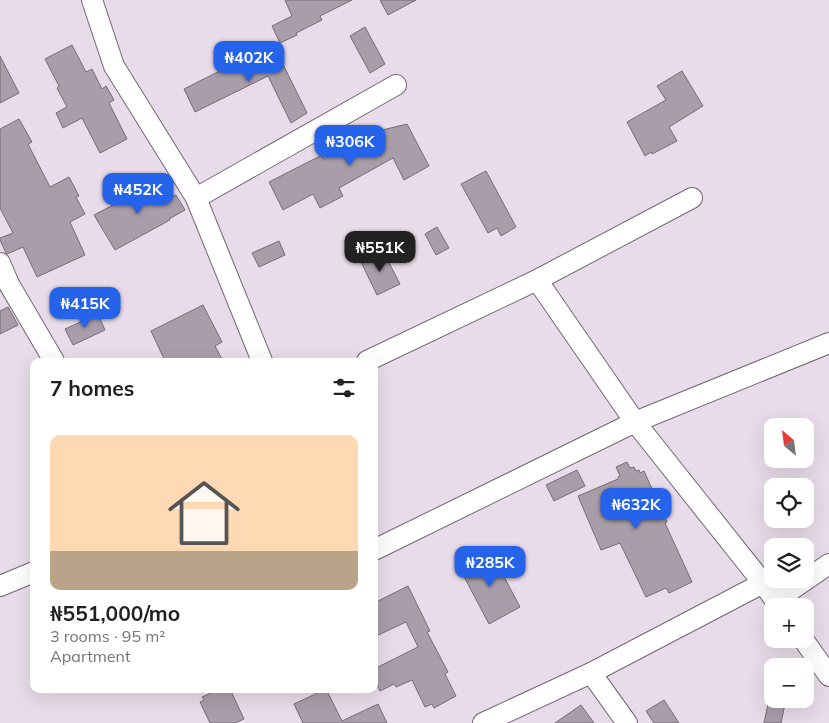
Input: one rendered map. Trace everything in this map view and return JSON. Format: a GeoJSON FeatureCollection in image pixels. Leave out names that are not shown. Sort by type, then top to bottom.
{"type":"FeatureCollection","features":[{"type":"Feature","properties":{"kind":"street"},"geometry":{"type":"LineString","coordinates":[[92,0],[114,66],[196,198],[261,358]]}},
{"type":"Feature","properties":{"kind":"street"},"geometry":{"type":"LineString","coordinates":[[196,198],[396,85]]}},
{"type":"Feature","properties":{"kind":"street"},"geometry":{"type":"LineString","coordinates":[[373,358],[536,280],[692,198]]}},
{"type":"Feature","properties":{"kind":"street"},"geometry":{"type":"LineString","coordinates":[[0,263],[5,286],[52,358]]}},
{"type":"Feature","properties":{"kind":"street"},"geometry":{"type":"LineString","coordinates":[[536,280],[635,422],[774,598]]}},
{"type":"Feature","properties":{"kind":"street"},"geometry":{"type":"LineString","coordinates":[[378,548],[635,422],[829,343]]}},
{"type":"Feature","properties":{"kind":"street"},"geometry":{"type":"LineString","coordinates":[[785,598],[829,564]]}},
{"type":"Feature","properties":{"kind":"street"},"geometry":{"type":"LineString","coordinates":[[0,586],[30,574]]}},
{"type":"Feature","properties":{"kind":"street"},"geometry":{"type":"LineString","coordinates":[[483,723],[591,673],[763,584]]}},
{"type":"Feature","properties":{"kind":"street"},"geometry":{"type":"LineString","coordinates":[[809,648],[829,676]]}},
{"type":"Feature","properties":{"kind":"street"},"geometry":{"type":"LineString","coordinates":[[591,673],[627,723]]}},
{"type":"Feature","properties":{"kind":"building"},"geometry":{"type":"Polygon","coordinates":[[[285,0],[352,0],[320,16],[322,20],[280,43],[272,26],[292,16],[285,0]]]}},
{"type":"Feature","properties":{"kind":"building"},"geometry":{"type":"Polygon","coordinates":[[[380,0],[416,0],[388,15],[380,0]]]}},
{"type":"Feature","properties":{"kind":"building"},"geometry":{"type":"Polygon","coordinates":[[[365,27],[385,64],[370,73],[350,36],[365,27]]]}},
{"type":"Feature","properties":{"kind":"building"},"geometry":{"type":"Polygon","coordinates":[[[273,44],[307,113],[291,123],[268,76],[195,112],[184,89],[273,44]]]}},
{"type":"Feature","properties":{"kind":"building"},"geometry":{"type":"Polygon","coordinates":[[[72,45],[86,72],[92,69],[102,89],[106,86],[114,100],[109,103],[127,139],[100,153],[82,118],[63,128],[56,113],[67,107],[45,59],[72,45]]]}},
{"type":"Feature","properties":{"kind":"building"},"geometry":{"type":"Polygon","coordinates":[[[0,56],[19,93],[0,103],[0,56]]]}},
{"type":"Feature","properties":{"kind":"building"},"geometry":{"type":"Polygon","coordinates":[[[682,71],[703,106],[669,127],[677,141],[645,156],[627,122],[666,100],[657,86],[682,71]]]}},
{"type":"Feature","properties":{"kind":"building"},"geometry":{"type":"Polygon","coordinates":[[[19,119],[32,142],[28,144],[50,187],[69,177],[79,196],[76,197],[85,214],[70,222],[85,255],[37,277],[23,247],[7,254],[0,240],[0,238],[13,233],[0,208],[0,129],[19,119]]]}},
{"type":"Feature","properties":{"kind":"building"},"geometry":{"type":"Polygon","coordinates":[[[407,124],[429,166],[404,180],[393,158],[339,188],[343,196],[320,208],[313,194],[283,210],[269,182],[322,155],[324,159],[370,133],[407,124]]]}},
{"type":"Feature","properties":{"kind":"building"},"geometry":{"type":"Polygon","coordinates":[[[486,171],[516,227],[501,236],[497,228],[488,233],[461,184],[486,171]]]}},
{"type":"Feature","properties":{"kind":"building"},"geometry":{"type":"Polygon","coordinates":[[[157,182],[166,200],[176,195],[185,210],[115,250],[94,215],[157,182]]]}},
{"type":"Feature","properties":{"kind":"building"},"geometry":{"type":"Polygon","coordinates":[[[437,227],[449,248],[436,255],[425,234],[437,227]]]}},
{"type":"Feature","properties":{"kind":"building"},"geometry":{"type":"Polygon","coordinates":[[[279,241],[285,255],[259,267],[252,253],[279,241]]]}},
{"type":"Feature","properties":{"kind":"building"},"geometry":{"type":"Polygon","coordinates":[[[383,251],[400,284],[377,295],[361,262],[383,251]]]}},
{"type":"Feature","properties":{"kind":"building"},"geometry":{"type":"Polygon","coordinates":[[[203,305],[222,342],[215,346],[221,358],[164,358],[151,331],[203,305]]]}},
{"type":"Feature","properties":{"kind":"building"},"geometry":{"type":"Polygon","coordinates":[[[8,307],[18,325],[0,334],[0,311],[8,307]]]}},
{"type":"Feature","properties":{"kind":"building"},"geometry":{"type":"Polygon","coordinates":[[[98,314],[105,330],[73,345],[65,329],[98,314]]]}},
{"type":"Feature","properties":{"kind":"building"},"geometry":{"type":"Polygon","coordinates":[[[627,462],[630,468],[634,467],[640,473],[644,471],[692,582],[669,593],[666,588],[646,597],[620,543],[601,550],[578,496],[618,479],[620,476],[616,467],[627,462]]]}},
{"type":"Feature","properties":{"kind":"building"},"geometry":{"type":"Polygon","coordinates":[[[577,470],[585,486],[554,501],[546,485],[577,470]]]}},
{"type":"Feature","properties":{"kind":"building"},"geometry":{"type":"Polygon","coordinates":[[[491,552],[520,607],[489,624],[460,569],[491,552]]]}},
{"type":"Feature","properties":{"kind":"building"},"geometry":{"type":"Polygon","coordinates":[[[408,586],[430,631],[427,632],[448,672],[445,674],[456,696],[434,708],[432,704],[425,707],[412,680],[396,687],[394,684],[380,691],[378,687],[378,667],[418,647],[406,622],[378,635],[378,601],[408,586]]]}},
{"type":"Feature","properties":{"kind":"building"},"geometry":{"type":"Polygon","coordinates":[[[211,693],[232,693],[244,719],[235,723],[210,723],[200,702],[204,700],[202,697],[211,693]]]}},
{"type":"Feature","properties":{"kind":"building"},"geometry":{"type":"Polygon","coordinates":[[[317,693],[328,693],[342,721],[378,704],[387,723],[303,723],[294,704],[317,693]]]}},
{"type":"Feature","properties":{"kind":"building"},"geometry":{"type":"Polygon","coordinates":[[[664,700],[679,723],[654,723],[646,711],[664,700]]]}},
{"type":"Feature","properties":{"kind":"building"},"geometry":{"type":"Polygon","coordinates":[[[581,705],[594,723],[555,723],[581,705]]]}},
{"type":"Feature","properties":{"kind":"building"},"geometry":{"type":"Polygon","coordinates":[[[767,708],[784,708],[781,723],[764,723],[767,708]]]}}]}
